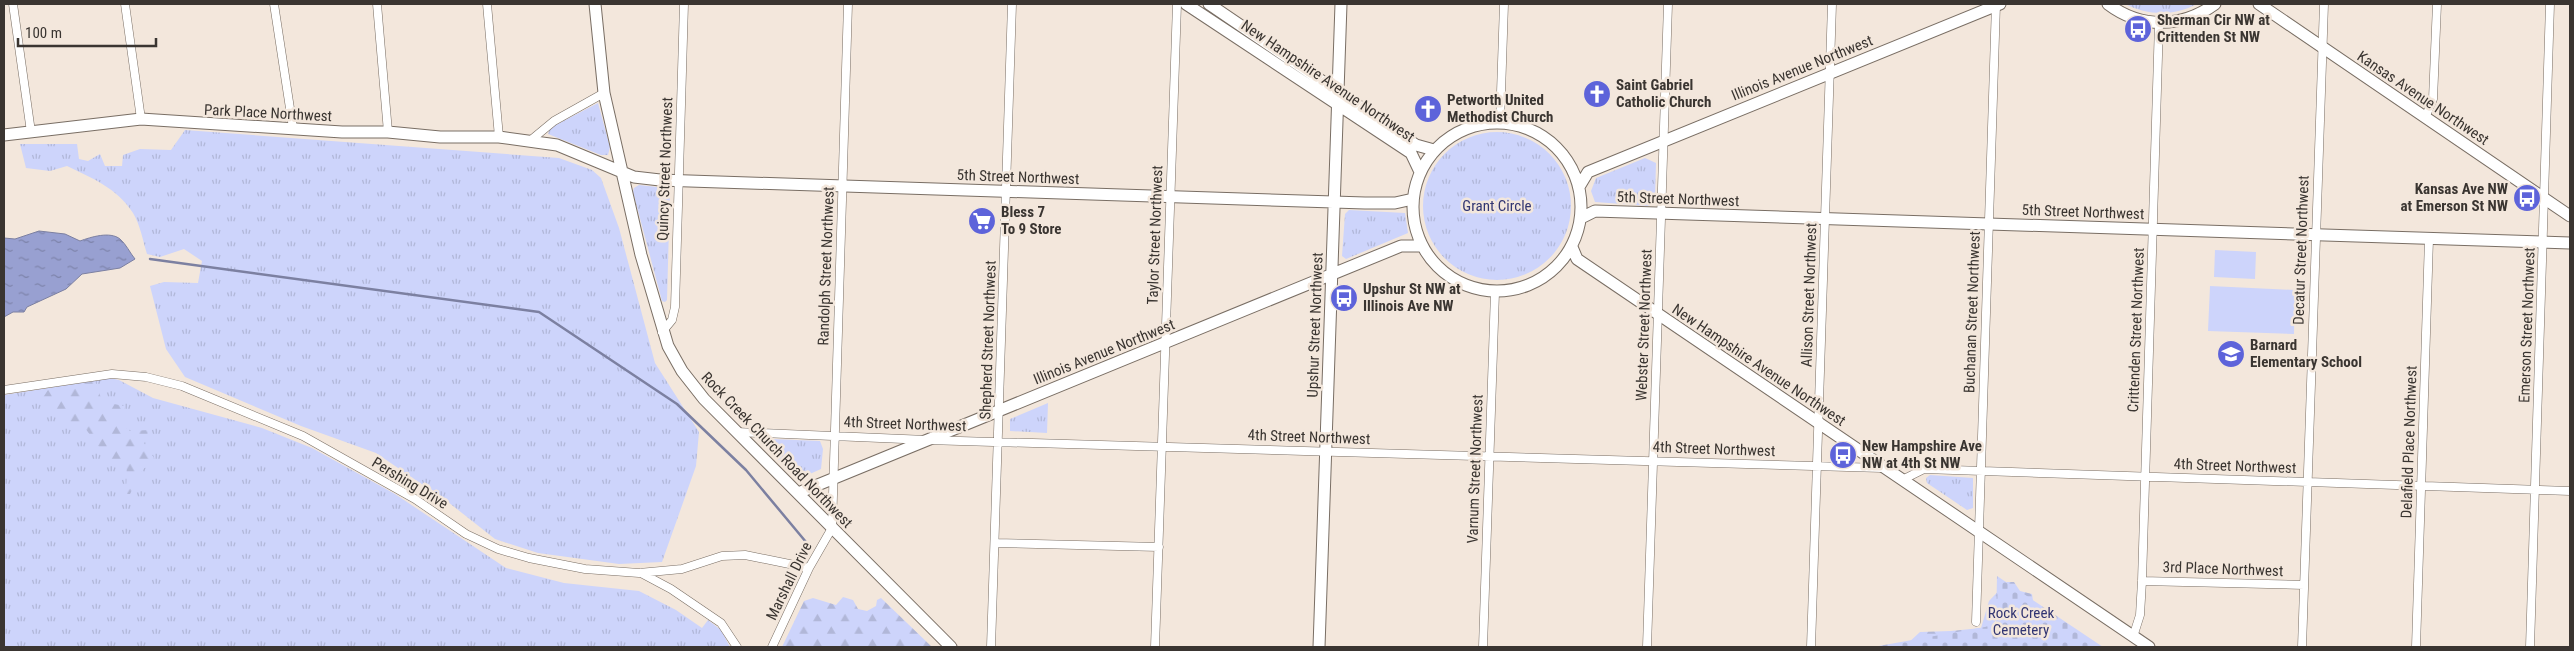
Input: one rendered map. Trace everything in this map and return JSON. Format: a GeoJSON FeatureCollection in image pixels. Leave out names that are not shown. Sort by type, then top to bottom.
{"type":"FeatureCollection","features":[{"type":"Feature","properties":{"kind":"street"},"geometry":{"type":"LineString","coordinates":[[14,4],[31,132]]}},
{"type":"Feature","properties":{"kind":"street"},"geometry":{"type":"LineString","coordinates":[[125,4],[141,120]]}},
{"type":"Feature","properties":{"kind":"street"},"geometry":{"type":"LineString","coordinates":[[274,4],[293,128]]}},
{"type":"Feature","properties":{"kind":"street"},"geometry":{"type":"LineString","coordinates":[[377,4],[388,132]]}},
{"type":"Feature","properties":{"kind":"street"},"geometry":{"type":"LineString","coordinates":[[487,4],[500,137]]}},
{"type":"Feature","properties":{"kind":"street","name":"Rock Creek Church Road Northwest"},"geometry":{"type":"LineString","coordinates":[[595,4],[604,93],[662,332],[674,358],[688,380],[736,432],[952,647]]}},
{"type":"Feature","properties":{"kind":"street","name":"Quincy Street Northwest"},"geometry":{"type":"LineString","coordinates":[[662,332],[672,320],[675,307],[684,4]]}},
{"type":"Feature","properties":{"kind":"street","name":"Randolph Street Northwest"},"geometry":{"type":"LineString","coordinates":[[832,528],[848,4]]}},
{"type":"Feature","properties":{"kind":"street","name":"Shepherd Street Northwest"},"geometry":{"type":"LineString","coordinates":[[991,647],[1012,4]]}},
{"type":"Feature","properties":{"kind":"street","name":"Taylor Street Northwest"},"geometry":{"type":"LineString","coordinates":[[1155,647],[1177,4]]}},
{"type":"Feature","properties":{"kind":"street","name":"New Hampshire Avenue Northwest"},"geometry":{"type":"LineString","coordinates":[[1186,4],[1410,153],[1420,172]]}},
{"type":"Feature","properties":{"kind":"street","name":"New Hampshire Avenue Northwest"},"geometry":{"type":"LineString","coordinates":[[1209,4],[1416,145],[1434,150]]}},
{"type":"Feature","properties":{"kind":"street","name":"Upshur Street Northwest"},"geometry":{"type":"LineString","coordinates":[[1319,647],[1341,4]]}},
{"type":"Feature","properties":{"kind":"street"},"geometry":{"type":"LineString","coordinates":[[1500,122],[1504,4]]}},
{"type":"Feature","properties":{"kind":"street","name":"Webster Street Northwest"},"geometry":{"type":"LineString","coordinates":[[1647,647],[1668,4]]}},
{"type":"Feature","properties":{"kind":"street","name":"Allison Street Northwest"},"geometry":{"type":"LineString","coordinates":[[1811,647],[1832,4]]}},
{"type":"Feature","properties":{"kind":"street","name":"Illinois Avenue Northwest"},"geometry":{"type":"LineString","coordinates":[[1588,172],[1997,4]]}},
{"type":"Feature","properties":{"kind":"street","name":"Buchanan Street Northwest"},"geometry":{"type":"LineString","coordinates":[[1976,622],[1997,4]]}},
{"type":"Feature","properties":{"kind":"street"},"geometry":{"type":"LineString","coordinates":[[2108,4],[2130,16],[2159,23],[2186,19],[2215,4]]}},
{"type":"Feature","properties":{"kind":"street","name":"Kansas Avenue Northwest"},"geometry":{"type":"LineString","coordinates":[[2259,4],[2570,216]]}},
{"type":"Feature","properties":{"kind":"street","name":"Decatur Street Northwest"},"geometry":{"type":"LineString","coordinates":[[2302,647],[2324,4]]}},
{"type":"Feature","properties":{"kind":"street"},"geometry":{"type":"LineString","coordinates":[[2425,118],[2433,99],[2437,4]]}},
{"type":"Feature","properties":{"kind":"street","name":"Emerson Street Northwest"},"geometry":{"type":"LineString","coordinates":[[2530,647],[2550,4]]}},
{"type":"Feature","properties":{"kind":"street","name":"Crittenden Street Northwest"},"geometry":{"type":"LineString","coordinates":[[2133,637],[2140,615],[2142,581],[2159,23]]}},
{"type":"Feature","properties":{"kind":"street"},"geometry":{"type":"LineString","coordinates":[[531,140],[554,121],[604,93]]}},
{"type":"Feature","properties":{"kind":"street","name":"Park Place Northwest"},"geometry":{"type":"LineString","coordinates":[[4,135],[141,120],[342,132],[388,132],[440,137],[500,137],[531,140],[569,148],[622,172]]}},
{"type":"Feature","properties":{"kind":"street"},"geometry":{"type":"LineString","coordinates":[[1500,122],[1518,125],[1542,136],[1558,148],[1571,166],[1579,187],[1581,218],[1572,247],[1562,262],[1545,277],[1529,285],[1495,292],[1472,288],[1452,279],[1435,264],[1422,246],[1415,226],[1413,199],[1420,172],[1434,150],[1451,136],[1466,128],[1500,122]]}},
{"type":"Feature","properties":{"kind":"street"},"geometry":{"type":"LineString","coordinates":[[1571,166],[1588,172],[1579,187]]}},
{"type":"Feature","properties":{"kind":"street","name":"5th Street Northwest"},"geometry":{"type":"LineString","coordinates":[[622,172],[642,178],[678,181],[1395,204],[1413,199]]}},
{"type":"Feature","properties":{"kind":"street","name":"5th Street Northwest"},"geometry":{"type":"LineString","coordinates":[[1581,201],[1595,211]]}},
{"type":"Feature","properties":{"kind":"street","name":"5th Street Northwest"},"geometry":{"type":"LineString","coordinates":[[1581,218],[1595,211],[2570,243]]}},
{"type":"Feature","properties":{"kind":"street","name":"Delafield Place Northwest"},"geometry":{"type":"LineString","coordinates":[[2416,647],[2429,238]]}},
{"type":"Feature","properties":{"kind":"street","name":"Illinois Avenue Northwest"},"geometry":{"type":"LineString","coordinates":[[798,493],[1401,246],[1422,246]]}},
{"type":"Feature","properties":{"kind":"street"},"geometry":{"type":"LineString","coordinates":[[1562,262],[1577,259],[1572,247]]}},
{"type":"Feature","properties":{"kind":"street","name":"New Hampshire Avenue Northwest"},"geometry":{"type":"LineString","coordinates":[[1577,259],[1882,468],[2149,647]]}},
{"type":"Feature","properties":{"kind":"street","name":"Varnum Street Northwest"},"geometry":{"type":"LineString","coordinates":[[1484,647],[1495,292]]}},
{"type":"Feature","properties":{"kind":"street","name":"Pershing Drive"},"geometry":{"type":"LineString","coordinates":[[4,390],[112,374],[146,377],[182,386],[303,436],[415,499],[466,534],[498,550],[585,569],[639,572],[682,569],[722,556],[745,554],[809,568]]}},
{"type":"Feature","properties":{"kind":"street","name":"4th Street Northwest"},"geometry":{"type":"LineString","coordinates":[[736,432],[927,440],[1882,468]]}},
{"type":"Feature","properties":{"kind":"street","name":"4th Street Northwest"},"geometry":{"type":"LineString","coordinates":[[1902,480],[1924,469],[2570,491]]}},
{"type":"Feature","properties":{"kind":"street","name":"Marshall Drive"},"geometry":{"type":"LineString","coordinates":[[772,647],[809,568],[832,528]]}},
{"type":"Feature","properties":{"kind":"street"},"geometry":{"type":"LineString","coordinates":[[995,543],[1158,547]]}},
{"type":"Feature","properties":{"kind":"street"},"geometry":{"type":"LineString","coordinates":[[639,572],[671,589],[720,622],[737,647]]}},
{"type":"Feature","properties":{"kind":"street","name":"3rd Place Northwest"},"geometry":{"type":"LineString","coordinates":[[2142,581],[2304,585]]}},
{"type":"Feature","properties":{"kind":"green space"},"geometry":{"type":"Polygon","coordinates":[[[2125,4],[2197,4],[2179,11],[2161,13],[2143,11],[2125,4]]]}},
{"type":"Feature","properties":{"kind":"green space"},"geometry":{"type":"Polygon","coordinates":[[[598,103],[610,147],[608,155],[601,155],[548,134],[550,128],[598,103]]]}},
{"type":"Feature","properties":{"kind":"green space"},"geometry":{"type":"Polygon","coordinates":[[[185,130],[559,158],[592,170],[601,178],[619,228],[655,363],[699,432],[696,466],[662,562],[619,564],[538,553],[495,539],[448,502],[376,453],[301,426],[185,377],[166,349],[150,286],[164,282],[198,283],[202,261],[184,249],[160,257],[147,254],[133,213],[127,204],[112,190],[67,166],[50,171],[26,168],[20,144],[77,144],[79,159],[88,161],[100,154],[105,166],[122,166],[123,155],[140,149],[171,150],[185,130]]]}},
{"type":"Feature","properties":{"kind":"green space","name":"Grant Circle"},"geometry":{"type":"Polygon","coordinates":[[[1497,132],[1525,138],[1549,154],[1565,178],[1571,206],[1565,234],[1549,258],[1525,274],[1497,280],[1469,274],[1445,258],[1429,234],[1423,206],[1429,178],[1445,154],[1469,138],[1497,132]]]}},
{"type":"Feature","properties":{"kind":"green space"},"geometry":{"type":"Polygon","coordinates":[[[1645,158],[1656,163],[1655,199],[1649,206],[1595,202],[1591,191],[1596,178],[1645,158]]]}},
{"type":"Feature","properties":{"kind":"green space"},"geometry":{"type":"Polygon","coordinates":[[[639,185],[666,188],[670,191],[667,300],[665,302],[662,301],[633,192],[634,188],[639,185]]]}},
{"type":"Feature","properties":{"kind":"green space"},"geometry":{"type":"Polygon","coordinates":[[[1349,210],[1405,213],[1408,233],[1346,259],[1342,256],[1345,214],[1349,210]]]}},
{"type":"Feature","properties":{"kind":"green space"},"geometry":{"type":"Polygon","coordinates":[[[2215,250],[2256,252],[2255,279],[2214,277],[2215,250]]]}},
{"type":"Feature","properties":{"kind":"green space"},"geometry":{"type":"Polygon","coordinates":[[[2210,286],[2295,290],[2294,334],[2208,331],[2210,286]]]}},
{"type":"Feature","properties":{"kind":"green space"},"geometry":{"type":"Polygon","coordinates":[[[110,378],[119,380],[153,398],[262,428],[312,448],[395,494],[506,568],[564,583],[639,591],[676,610],[702,628],[708,620],[721,630],[730,647],[4,647],[4,395],[110,378]]]}},
{"type":"Feature","properties":{"kind":"green space"},"geometry":{"type":"Polygon","coordinates":[[[95,381],[101,398],[124,406],[125,427],[130,431],[149,430],[144,443],[154,458],[151,464],[143,469],[130,494],[127,494],[126,491],[126,466],[102,462],[99,447],[85,428],[75,426],[61,414],[42,406],[42,399],[48,390],[95,381]]]}},
{"type":"Feature","properties":{"kind":"green space"},"geometry":{"type":"Polygon","coordinates":[[[1048,403],[1047,433],[1010,431],[1010,419],[1048,403]]]}},
{"type":"Feature","properties":{"kind":"green space"},"geometry":{"type":"Polygon","coordinates":[[[772,439],[820,441],[823,449],[821,469],[803,477],[795,477],[768,449],[772,439]]]}},
{"type":"Feature","properties":{"kind":"green space"},"geometry":{"type":"Polygon","coordinates":[[[1930,475],[1973,478],[1973,508],[1967,510],[1927,483],[1926,478],[1930,475]]]}},
{"type":"Feature","properties":{"kind":"green space","name":"Rock Creek Cemetery"},"geometry":{"type":"Polygon","coordinates":[[[1997,576],[2103,647],[1873,647],[1996,625],[1997,576]]]}},
{"type":"Feature","properties":{"kind":"green space"},"geometry":{"type":"Polygon","coordinates":[[[2007,582],[2014,582],[2020,591],[2032,594],[2034,607],[2006,621],[1995,621],[1994,629],[1907,647],[1907,644],[1920,632],[1981,628],[1989,601],[2007,582]]]}},
{"type":"Feature","properties":{"kind":"green space"},"geometry":{"type":"Polygon","coordinates":[[[843,597],[853,600],[858,609],[867,611],[876,606],[877,600],[881,598],[932,647],[782,647],[804,601],[813,598],[836,605],[843,597]]]}},
{"type":"Feature","properties":{"kind":"water"},"geometry":{"type":"Polygon","coordinates":[[[39,231],[65,234],[80,241],[111,235],[124,243],[135,259],[120,268],[82,274],[66,289],[27,307],[24,312],[13,312],[4,317],[4,238],[15,239],[39,231]]]}},
{"type":"Feature","properties":{"kind":"waterway"},"geometry":{"type":"LineString","coordinates":[[150,259],[539,312],[677,404],[746,470],[806,542]]}},
{"type":"Feature","properties":{"kind":"place","name":"Sherman Cir NW at Crittenden St NW"},"geometry":{"type":"Point","coordinates":[2138,29]}},
{"type":"Feature","properties":{"kind":"place","name":"Saint Gabriel Catholic Church"},"geometry":{"type":"Point","coordinates":[1597,94]}},
{"type":"Feature","properties":{"kind":"place","name":"Petworth United Methodist Church"},"geometry":{"type":"Point","coordinates":[1428,109]}},
{"type":"Feature","properties":{"kind":"place","name":"Kansas Ave NW at Emerson St NW"},"geometry":{"type":"Point","coordinates":[2527,198]}},
{"type":"Feature","properties":{"kind":"place","name":"Bless 7 To 9 Store"},"geometry":{"type":"Point","coordinates":[982,221]}},
{"type":"Feature","properties":{"kind":"place","name":"Upshur St NW at Illinois Ave NW"},"geometry":{"type":"Point","coordinates":[1344,298]}},
{"type":"Feature","properties":{"kind":"place","name":"Barnard Elementary School"},"geometry":{"type":"Point","coordinates":[2231,354]}},
{"type":"Feature","properties":{"kind":"place","name":"New Hampshire Ave NW at 4th St NW"},"geometry":{"type":"Point","coordinates":[1843,455]}}]}
